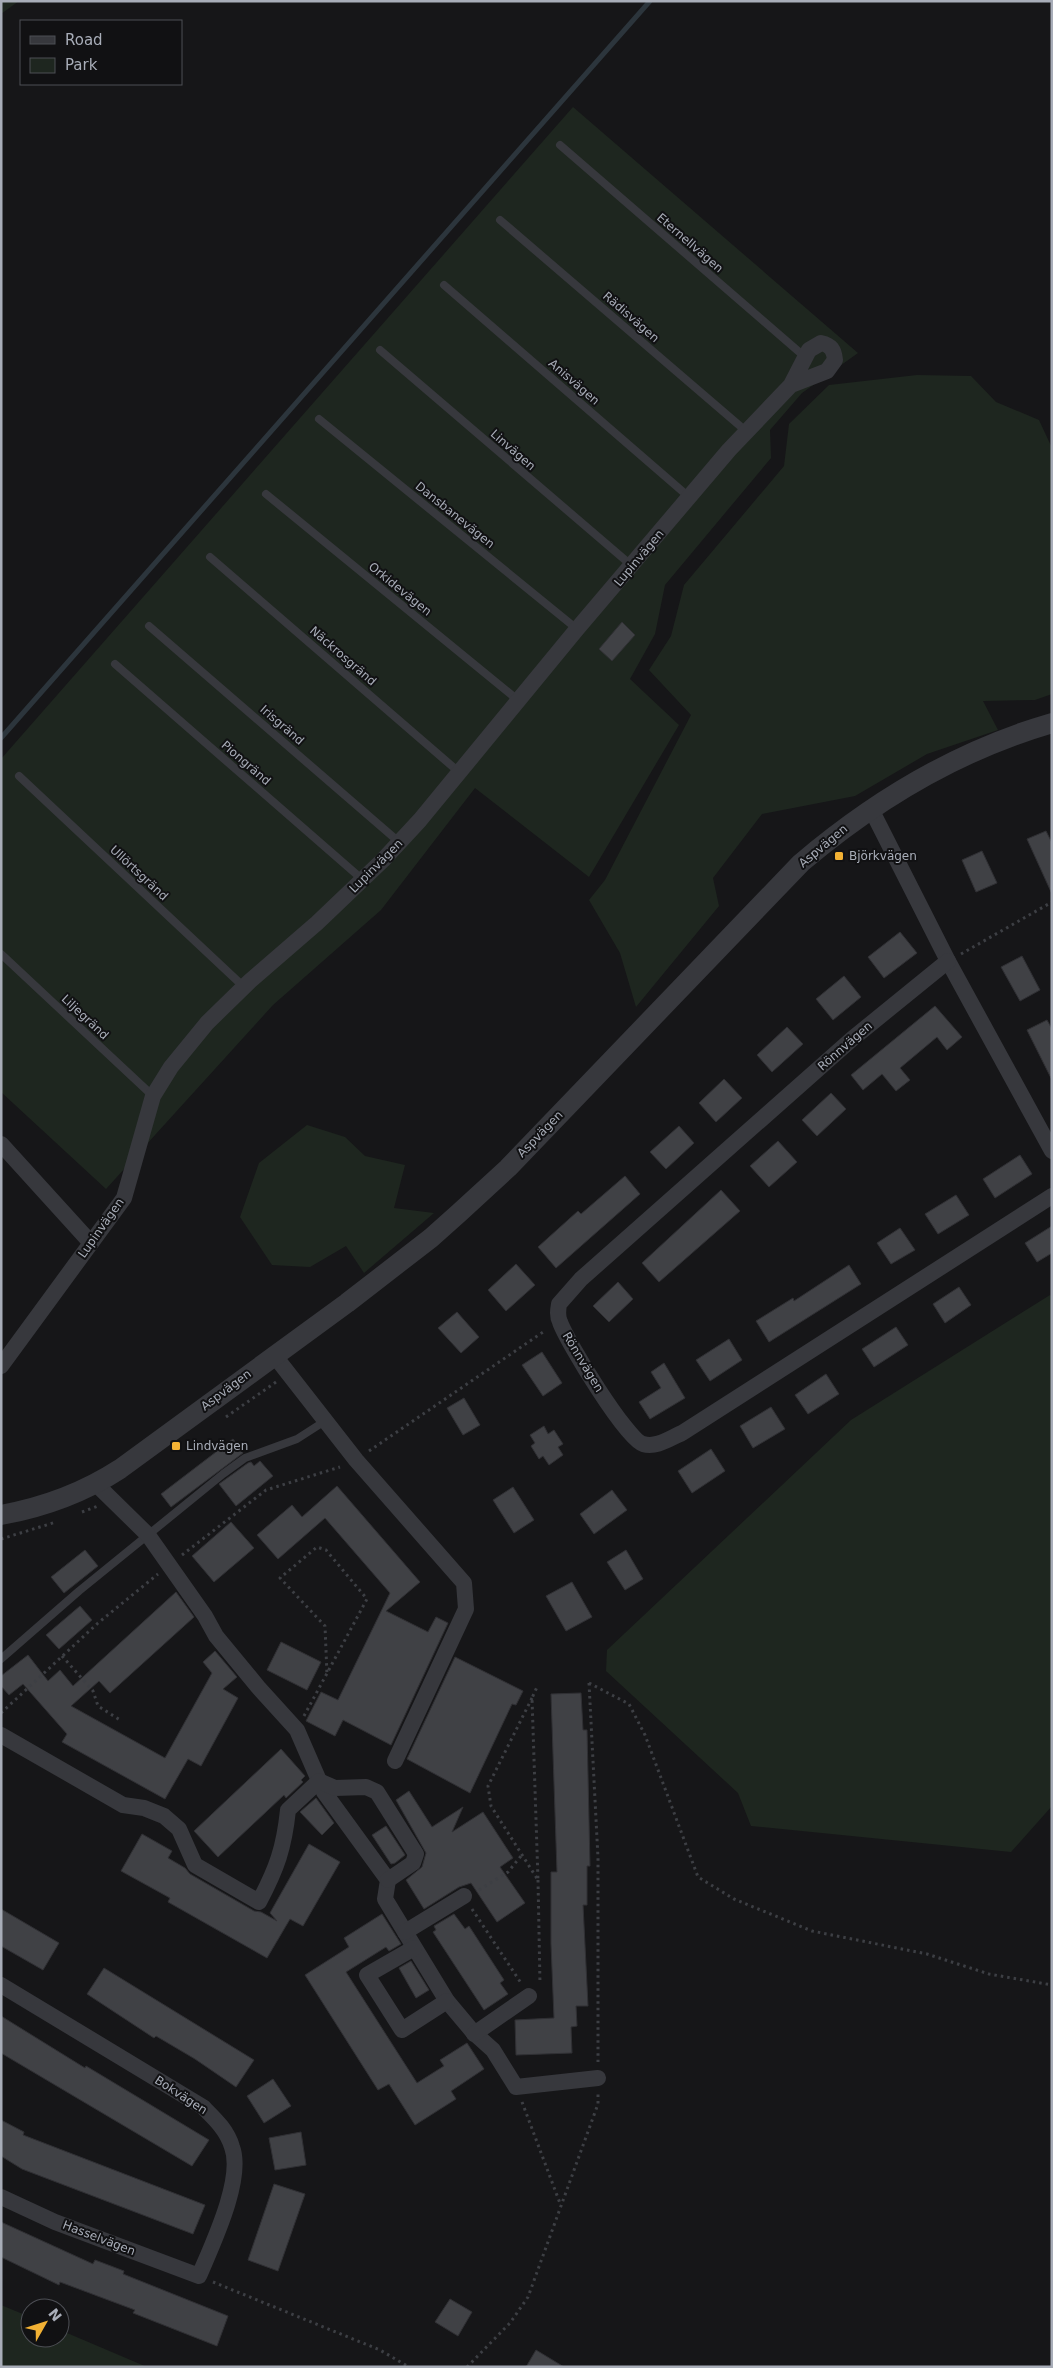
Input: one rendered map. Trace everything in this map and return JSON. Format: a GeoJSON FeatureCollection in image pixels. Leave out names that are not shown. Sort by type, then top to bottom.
{"type":"FeatureCollection","features":[{"type":"Feature","properties":{"kind":"street","name":"Lupinvägen"},"geometry":{"type":"LineString","coordinates":[[2,1360],[124,1198],[153,1096],[171,1067],[207,1022],[317,923],[400,842],[460,773],[577,629],[728,450],[791,385],[809,350],[821,343],[829,344],[834,351],[835,360],[827,371],[791,385]]}},
{"type":"Feature","properties":{"kind":"street","name":"Aspvägen"},"geometry":{"type":"LineString","coordinates":[[1,1515],[35,1509],[96,1484],[120,1469],[274,1354],[347,1303],[431,1238],[508,1168],[800,864],[835,834],[871,809],[960,759],[996,742],[1052,723]]}},
{"type":"Feature","properties":{"kind":"street"},"geometry":{"type":"LineString","coordinates":[[871,809],[948,961],[1052,1150]]}},
{"type":"Feature","properties":{"kind":"street","name":"Rönnvägen"},"geometry":{"type":"LineString","coordinates":[[948,961],[852,1039],[581,1279],[559,1304],[559,1321],[573,1349],[624,1427],[634,1440],[642,1444],[654,1446],[682,1432],[1052,1196]]}},
{"type":"Feature","properties":{"kind":"street"},"geometry":{"type":"LineString","coordinates":[[1,1144],[91,1243]]}},
{"type":"Feature","properties":{"kind":"street"},"geometry":{"type":"LineString","coordinates":[[274,1354],[356,1460],[464,1583],[466,1609],[395,1762]]}},
{"type":"Feature","properties":{"kind":"street"},"geometry":{"type":"LineString","coordinates":[[96,1484],[148,1535],[206,1616],[216,1636],[297,1730],[324,1792],[388,1880],[385,1899],[414,1948],[447,2001],[474,2034],[492,2050],[516,2087],[598,2078]]}},
{"type":"Feature","properties":{"kind":"street"},"geometry":{"type":"LineString","coordinates":[[1,1735],[123,1805],[144,1808],[164,1816],[179,1829],[195,1865],[259,1902],[274,1875],[284,1844],[288,1810],[319,1782]]}},
{"type":"Feature","properties":{"kind":"street"},"geometry":{"type":"LineString","coordinates":[[319,1782],[335,1788],[366,1787],[376,1792],[416,1854],[413,1863],[388,1880]]}},
{"type":"Feature","properties":{"kind":"street"},"geometry":{"type":"LineString","coordinates":[[405,1932],[464,1896]]}},
{"type":"Feature","properties":{"kind":"street"},"geometry":{"type":"LineString","coordinates":[[414,1948],[368,1975],[402,2030],[447,2001]]}},
{"type":"Feature","properties":{"kind":"street","name":"Bokvägen"},"geometry":{"type":"LineString","coordinates":[[1,1985],[203,2107],[227,2134],[236,2162],[232,2186],[221,2225],[199,2276]]}},
{"type":"Feature","properties":{"kind":"street"},"geometry":{"type":"LineString","coordinates":[[474,2034],[535,1991]]}},
{"type":"Feature","properties":{"kind":"street","name":"Hasselvägen"},"geometry":{"type":"LineString","coordinates":[[1,2197],[55,2222],[199,2276]]}},
{"type":"Feature","properties":{"kind":"lane","name":"Eternellvägen"},"geometry":{"type":"LineString","coordinates":[[560,145],[805,357]]}},
{"type":"Feature","properties":{"kind":"lane","name":"Rädisvägen"},"geometry":{"type":"LineString","coordinates":[[500,220],[747,432]]}},
{"type":"Feature","properties":{"kind":"lane","name":"Anisvägen"},"geometry":{"type":"LineString","coordinates":[[444,285],[689,497]]}},
{"type":"Feature","properties":{"kind":"lane","name":"Linvägen"},"geometry":{"type":"LineString","coordinates":[[380,350],[632,566]]}},
{"type":"Feature","properties":{"kind":"lane","name":"Dansbanevägen"},"geometry":{"type":"LineString","coordinates":[[319,419],[577,629]]}},
{"type":"Feature","properties":{"kind":"lane","name":"Orkidevägen"},"geometry":{"type":"LineString","coordinates":[[266,494],[519,701]]}},
{"type":"Feature","properties":{"kind":"lane","name":"Näckrosgränd"},"geometry":{"type":"LineString","coordinates":[[210,557],[460,773]]}},
{"type":"Feature","properties":{"kind":"lane","name":"Irisgränd"},"geometry":{"type":"LineString","coordinates":[[150,626],[400,842]]}},
{"type":"Feature","properties":{"kind":"lane","name":"Piongränd"},"geometry":{"type":"LineString","coordinates":[[115,664],[363,880]]}},
{"type":"Feature","properties":{"kind":"lane","name":"Ullörtsgränd"},"geometry":{"type":"LineString","coordinates":[[19,776],[244,987]]}},
{"type":"Feature","properties":{"kind":"lane","name":"Liljegränd"},"geometry":{"type":"LineString","coordinates":[[1,954],[153,1096]]}},
{"type":"Feature","properties":{"kind":"lane"},"geometry":{"type":"LineString","coordinates":[[1,1659],[79,1591],[245,1458],[297,1439],[325,1421]]}},
{"type":"Feature","properties":{"kind":"path"},"geometry":{"type":"LineString","coordinates":[[948,961],[1052,902]]}},
{"type":"Feature","properties":{"kind":"path"},"geometry":{"type":"LineString","coordinates":[[1,1713],[98,1622],[266,1490],[334,1470],[356,1460],[559,1321]]}},
{"type":"Feature","properties":{"kind":"path"},"geometry":{"type":"LineString","coordinates":[[297,1730],[327,1675],[367,1599],[326,1550],[317,1547],[280,1578],[325,1626],[327,1675]]}},
{"type":"Feature","properties":{"kind":"path"},"geometry":{"type":"LineString","coordinates":[[62,1656],[93,1691],[98,1706],[120,1720]]}},
{"type":"Feature","properties":{"kind":"path"},"geometry":{"type":"LineString","coordinates":[[467,2367],[510,2323],[528,2297],[598,2104],[598,1858],[588,1683],[629,1704],[645,1735],[698,1877],[734,1899],[812,1931],[927,1954],[989,1974],[1052,1985]]}},
{"type":"Feature","properties":{"kind":"path"},"geometry":{"type":"LineString","coordinates":[[537,1687],[488,1786],[491,1806],[538,1880]]}},
{"type":"Feature","properties":{"kind":"path"},"geometry":{"type":"LineString","coordinates":[[532,1698],[538,1880],[535,1991]]}},
{"type":"Feature","properties":{"kind":"path"},"geometry":{"type":"LineString","coordinates":[[521,1856],[508,1872],[479,1890],[464,1896],[535,1991]]}},
{"type":"Feature","properties":{"kind":"path"},"geometry":{"type":"LineString","coordinates":[[516,2087],[562,2206]]}},
{"type":"Feature","properties":{"kind":"path"},"geometry":{"type":"LineString","coordinates":[[199,2276],[380,2350],[409,2367]]}},
{"type":"Feature","properties":{"kind":"green space"},"geometry":{"type":"Polygon","coordinates":[[[1,1],[19,1],[1,14],[1,1]]]}},
{"type":"Feature","properties":{"kind":"green space"},"geometry":{"type":"Polygon","coordinates":[[[573,107],[858,353],[802,393],[770,430],[771,458],[665,585],[655,634],[630,679],[679,725],[589,877],[475,788],[381,910],[273,1005],[106,1189],[1,1092],[1,759],[573,107]]]}},
{"type":"Feature","properties":{"kind":"green space"},"geometry":{"type":"Polygon","coordinates":[[[917,375],[971,376],[996,402],[1039,420],[1052,448],[1052,694],[1035,700],[983,701],[998,730],[927,754],[855,796],[762,814],[713,878],[719,906],[636,1007],[620,953],[589,900],[605,880],[691,715],[649,670],[671,636],[684,585],[784,466],[789,424],[829,385],[917,375]]]}},
{"type":"Feature","properties":{"kind":"green space"},"geometry":{"type":"Polygon","coordinates":[[[307,1125],[345,1137],[365,1156],[405,1165],[394,1208],[434,1213],[364,1273],[346,1246],[310,1267],[272,1265],[240,1217],[259,1163],[307,1125]]]}},
{"type":"Feature","properties":{"kind":"green space"},"geometry":{"type":"Polygon","coordinates":[[[1050,1295],[1052,1297],[1052,1806],[1011,1852],[751,1826],[738,1793],[606,1671],[607,1650],[851,1420],[1050,1295]]]}},
{"type":"Feature","properties":{"kind":"green space"},"geometry":{"type":"Polygon","coordinates":[[[1,2305],[20,2313],[20,2348],[70,2348],[70,2334],[147,2367],[1,2367],[1,2305]]]}},
{"type":"Feature","properties":{"kind":"building"},"geometry":{"type":"Polygon","coordinates":[[[622,622],[635,635],[612,661],[599,649],[622,622]]]}},
{"type":"Feature","properties":{"kind":"building"},"geometry":{"type":"Polygon","coordinates":[[[1046,831],[1052,843],[1052,894],[1027,839],[1046,831]]]}},
{"type":"Feature","properties":{"kind":"building"},"geometry":{"type":"Polygon","coordinates":[[[982,851],[997,883],[976,892],[962,860],[982,851]]]}},
{"type":"Feature","properties":{"kind":"building"},"geometry":{"type":"Polygon","coordinates":[[[900,932],[917,953],[884,978],[868,957],[900,932]]]}},
{"type":"Feature","properties":{"kind":"building"},"geometry":{"type":"Polygon","coordinates":[[[1022,956],[1040,990],[1020,1001],[1001,967],[1022,956]]]}},
{"type":"Feature","properties":{"kind":"building"},"geometry":{"type":"Polygon","coordinates":[[[844,976],[861,997],[833,1020],[816,999],[844,976]]]}},
{"type":"Feature","properties":{"kind":"building"},"geometry":{"type":"Polygon","coordinates":[[[935,1006],[962,1037],[947,1050],[937,1037],[900,1068],[910,1080],[896,1091],[882,1074],[863,1090],[851,1075],[935,1006]]]}},
{"type":"Feature","properties":{"kind":"building"},"geometry":{"type":"Polygon","coordinates":[[[1047,1020],[1052,1029],[1052,1080],[1027,1030],[1047,1020]]]}},
{"type":"Feature","properties":{"kind":"building"},"geometry":{"type":"Polygon","coordinates":[[[787,1027],[803,1044],[772,1072],[757,1055],[787,1027]]]}},
{"type":"Feature","properties":{"kind":"building"},"geometry":{"type":"Polygon","coordinates":[[[724,1079],[742,1098],[716,1122],[699,1103],[724,1079]]]}},
{"type":"Feature","properties":{"kind":"building"},"geometry":{"type":"Polygon","coordinates":[[[831,1093],[846,1109],[817,1136],[802,1120],[831,1093]]]}},
{"type":"Feature","properties":{"kind":"building"},"geometry":{"type":"Polygon","coordinates":[[[679,1126],[694,1143],[666,1169],[650,1152],[679,1126]]]}},
{"type":"Feature","properties":{"kind":"building"},"geometry":{"type":"Polygon","coordinates":[[[778,1141],[797,1162],[769,1187],[750,1166],[778,1141]]]}},
{"type":"Feature","properties":{"kind":"building"},"geometry":{"type":"Polygon","coordinates":[[[1020,1155],[1032,1174],[995,1198],[983,1179],[1020,1155]]]}},
{"type":"Feature","properties":{"kind":"building"},"geometry":{"type":"Polygon","coordinates":[[[625,1176],[640,1194],[556,1268],[538,1247],[578,1211],[581,1214],[625,1176]]]}},
{"type":"Feature","properties":{"kind":"building"},"geometry":{"type":"Polygon","coordinates":[[[721,1190],[740,1211],[659,1282],[642,1263],[721,1190]]]}},
{"type":"Feature","properties":{"kind":"building"},"geometry":{"type":"Polygon","coordinates":[[[956,1195],[969,1215],[938,1234],[925,1214],[956,1195]]]}},
{"type":"Feature","properties":{"kind":"building"},"geometry":{"type":"Polygon","coordinates":[[[1052,1226],[1052,1253],[1037,1262],[1025,1243],[1052,1226]]]}},
{"type":"Feature","properties":{"kind":"building"},"geometry":{"type":"Polygon","coordinates":[[[900,1228],[915,1250],[891,1264],[877,1243],[900,1228]]]}},
{"type":"Feature","properties":{"kind":"building"},"geometry":{"type":"Polygon","coordinates":[[[516,1264],[535,1285],[506,1311],[488,1290],[516,1264]]]}},
{"type":"Feature","properties":{"kind":"building"},"geometry":{"type":"Polygon","coordinates":[[[849,1265],[861,1284],[769,1342],[756,1321],[793,1298],[794,1301],[849,1265]]]}},
{"type":"Feature","properties":{"kind":"building"},"geometry":{"type":"Polygon","coordinates":[[[618,1282],[633,1299],[609,1322],[593,1306],[618,1282]]]}},
{"type":"Feature","properties":{"kind":"building"},"geometry":{"type":"Polygon","coordinates":[[[959,1287],[971,1305],[945,1323],[933,1304],[959,1287]]]}},
{"type":"Feature","properties":{"kind":"building"},"geometry":{"type":"Polygon","coordinates":[[[457,1312],[479,1337],[461,1353],[438,1328],[457,1312]]]}},
{"type":"Feature","properties":{"kind":"building"},"geometry":{"type":"Polygon","coordinates":[[[896,1327],[908,1345],[874,1367],[862,1349],[896,1327]]]}},
{"type":"Feature","properties":{"kind":"building"},"geometry":{"type":"Polygon","coordinates":[[[729,1339],[742,1360],[710,1381],[696,1360],[729,1339]]]}},
{"type":"Feature","properties":{"kind":"building"},"geometry":{"type":"Polygon","coordinates":[[[542,1352],[562,1383],[543,1396],[522,1365],[542,1352]]]}},
{"type":"Feature","properties":{"kind":"building"},"geometry":{"type":"Polygon","coordinates":[[[664,1363],[685,1398],[650,1419],[639,1402],[661,1388],[651,1372],[664,1363]]]}},
{"type":"Feature","properties":{"kind":"building"},"geometry":{"type":"Polygon","coordinates":[[[826,1374],[839,1394],[808,1414],[795,1395],[826,1374]]]}},
{"type":"Feature","properties":{"kind":"building"},"geometry":{"type":"Polygon","coordinates":[[[464,1398],[480,1425],[463,1435],[447,1408],[464,1398]]]}},
{"type":"Feature","properties":{"kind":"building"},"geometry":{"type":"Polygon","coordinates":[[[771,1407],[785,1429],[753,1448],[740,1426],[771,1407]]]}},
{"type":"Feature","properties":{"kind":"building"},"geometry":{"type":"Polygon","coordinates":[[[544,1426],[548,1434],[554,1430],[563,1444],[558,1447],[563,1455],[549,1465],[543,1456],[539,1459],[531,1446],[535,1443],[530,1435],[544,1426]]]}},
{"type":"Feature","properties":{"kind":"building"},"geometry":{"type":"Polygon","coordinates":[[[233,1439],[243,1453],[171,1507],[161,1494],[233,1439]]]}},
{"type":"Feature","properties":{"kind":"building"},"geometry":{"type":"Polygon","coordinates":[[[711,1449],[725,1471],[692,1493],[678,1471],[711,1449]]]}},
{"type":"Feature","properties":{"kind":"building"},"geometry":{"type":"Polygon","coordinates":[[[260,1461],[273,1476],[236,1506],[219,1484],[248,1463],[251,1462],[254,1466],[260,1461]]]}},
{"type":"Feature","properties":{"kind":"building"},"geometry":{"type":"Polygon","coordinates":[[[337,1486],[420,1582],[386,1611],[428,1632],[436,1617],[448,1623],[391,1745],[343,1720],[335,1736],[306,1721],[321,1692],[338,1700],[390,1593],[325,1518],[278,1559],[257,1535],[292,1505],[302,1517],[337,1486]]]}},
{"type":"Feature","properties":{"kind":"building"},"geometry":{"type":"Polygon","coordinates":[[[513,1487],[534,1520],[514,1533],[493,1500],[513,1487]]]}},
{"type":"Feature","properties":{"kind":"building"},"geometry":{"type":"Polygon","coordinates":[[[612,1490],[627,1510],[594,1534],[580,1514],[612,1490]]]}},
{"type":"Feature","properties":{"kind":"building"},"geometry":{"type":"Polygon","coordinates":[[[231,1522],[254,1548],[214,1582],[192,1556],[231,1522]]]}},
{"type":"Feature","properties":{"kind":"building"},"geometry":{"type":"Polygon","coordinates":[[[85,1550],[98,1566],[64,1593],[51,1577],[85,1550]]]}},
{"type":"Feature","properties":{"kind":"building"},"geometry":{"type":"Polygon","coordinates":[[[626,1550],[643,1579],[625,1590],[607,1562],[626,1550]]]}},
{"type":"Feature","properties":{"kind":"building"},"geometry":{"type":"Polygon","coordinates":[[[572,1582],[592,1617],[566,1631],[546,1596],[572,1582]]]}},
{"type":"Feature","properties":{"kind":"building"},"geometry":{"type":"Polygon","coordinates":[[[176,1592],[194,1617],[110,1693],[99,1681],[71,1706],[165,1758],[212,1673],[203,1662],[215,1651],[237,1677],[223,1689],[238,1698],[201,1766],[188,1759],[165,1799],[62,1742],[67,1734],[23,1684],[9,1695],[1,1686],[1,1676],[28,1655],[48,1681],[60,1670],[73,1686],[176,1592]]]}},
{"type":"Feature","properties":{"kind":"building"},"geometry":{"type":"Polygon","coordinates":[[[80,1606],[92,1620],[59,1649],[46,1635],[80,1606]]]}},
{"type":"Feature","properties":{"kind":"building"},"geometry":{"type":"Polygon","coordinates":[[[281,1642],[321,1662],[307,1690],[267,1670],[281,1642]]]}},
{"type":"Feature","properties":{"kind":"building"},"geometry":{"type":"Polygon","coordinates":[[[455,1657],[523,1691],[516,1705],[512,1704],[470,1793],[407,1759],[455,1657]]]}},
{"type":"Feature","properties":{"kind":"building"},"geometry":{"type":"Polygon","coordinates":[[[581,1693],[583,1730],[587,1730],[590,1866],[587,1866],[587,1905],[583,1905],[588,2006],[576,2006],[577,2026],[571,2027],[572,2053],[516,2055],[515,2020],[554,2018],[551,1872],[557,1872],[551,1694],[581,1693]]]}},
{"type":"Feature","properties":{"kind":"building"},"geometry":{"type":"Polygon","coordinates":[[[281,1749],[305,1776],[301,1780],[303,1782],[286,1798],[284,1795],[218,1857],[194,1831],[281,1749]]]}},
{"type":"Feature","properties":{"kind":"building"},"geometry":{"type":"Polygon","coordinates":[[[409,1791],[432,1827],[463,1807],[452,1832],[483,1812],[513,1858],[500,1867],[525,1903],[497,1922],[471,1883],[459,1887],[424,1909],[406,1880],[422,1867],[426,1853],[396,1800],[409,1791]]]}},
{"type":"Feature","properties":{"kind":"building"},"geometry":{"type":"Polygon","coordinates":[[[316,1798],[334,1823],[322,1835],[300,1812],[316,1798]]]}},
{"type":"Feature","properties":{"kind":"building"},"geometry":{"type":"Polygon","coordinates":[[[386,1826],[405,1855],[391,1864],[372,1835],[386,1826]]]}},
{"type":"Feature","properties":{"kind":"building"},"geometry":{"type":"Polygon","coordinates":[[[142,1834],[172,1851],[168,1858],[185,1868],[190,1874],[254,1911],[261,1912],[277,1921],[270,1913],[309,1844],[340,1862],[303,1926],[290,1919],[267,1958],[168,1902],[170,1898],[121,1871],[142,1834]]]}},
{"type":"Feature","properties":{"kind":"building"},"geometry":{"type":"Polygon","coordinates":[[[1,1909],[59,1943],[43,1970],[1,1946],[1,1909]]]}},
{"type":"Feature","properties":{"kind":"building"},"geometry":{"type":"Polygon","coordinates":[[[382,1914],[401,1944],[389,1951],[386,1947],[346,1972],[417,2083],[444,2066],[440,2060],[467,2043],[484,2069],[451,2091],[456,2099],[415,2125],[389,2084],[378,2090],[305,1975],[349,1947],[344,1938],[382,1914]]]}},
{"type":"Feature","properties":{"kind":"building"},"geometry":{"type":"Polygon","coordinates":[[[454,1914],[465,1929],[469,1926],[504,1980],[500,1983],[508,1994],[484,2010],[433,1932],[436,1930],[434,1926],[454,1914]]]}},
{"type":"Feature","properties":{"kind":"building"},"geometry":{"type":"Polygon","coordinates":[[[411,1961],[429,1990],[416,1998],[399,1968],[411,1961]]]}},
{"type":"Feature","properties":{"kind":"building"},"geometry":{"type":"Polygon","coordinates":[[[104,1968],[254,2060],[236,2087],[195,2059],[156,2036],[154,2038],[87,1994],[104,1968]]]}},
{"type":"Feature","properties":{"kind":"building"},"geometry":{"type":"Polygon","coordinates":[[[1,2016],[85,2068],[86,2066],[209,2140],[192,2166],[1,2053],[1,2016]]]}},
{"type":"Feature","properties":{"kind":"building"},"geometry":{"type":"Polygon","coordinates":[[[273,2079],[291,2106],[264,2123],[247,2096],[273,2079]]]}},
{"type":"Feature","properties":{"kind":"building"},"geometry":{"type":"Polygon","coordinates":[[[1,2120],[24,2132],[23,2135],[205,2205],[193,2234],[22,2169],[1,2156],[1,2120]]]}},
{"type":"Feature","properties":{"kind":"building"},"geometry":{"type":"Polygon","coordinates":[[[301,2132],[306,2165],[275,2170],[269,2138],[301,2132]]]}},
{"type":"Feature","properties":{"kind":"building"},"geometry":{"type":"Polygon","coordinates":[[[274,2184],[305,2194],[278,2271],[248,2260],[274,2184]]]}},
{"type":"Feature","properties":{"kind":"building"},"geometry":{"type":"Polygon","coordinates":[[[1,2222],[93,2264],[95,2260],[124,2271],[123,2274],[228,2316],[217,2346],[133,2313],[135,2310],[60,2282],[59,2285],[1,2257],[1,2222]]]}},
{"type":"Feature","properties":{"kind":"building"},"geometry":{"type":"Polygon","coordinates":[[[450,2299],[472,2312],[458,2336],[435,2322],[450,2299]]]}},
{"type":"Feature","properties":{"kind":"building"},"geometry":{"type":"Polygon","coordinates":[[[536,2350],[564,2367],[526,2367],[536,2350]]]}},
{"type":"Feature","properties":{"kind":"waterway"},"geometry":{"type":"LineString","coordinates":[[1,738],[650,1]]}},
{"type":"Feature","properties":{"kind":"place","name":"Björkvägen"},"geometry":{"type":"Point","coordinates":[839,856]}},
{"type":"Feature","properties":{"kind":"place","name":"Lindvägen"},"geometry":{"type":"Point","coordinates":[176,1446]}}]}
